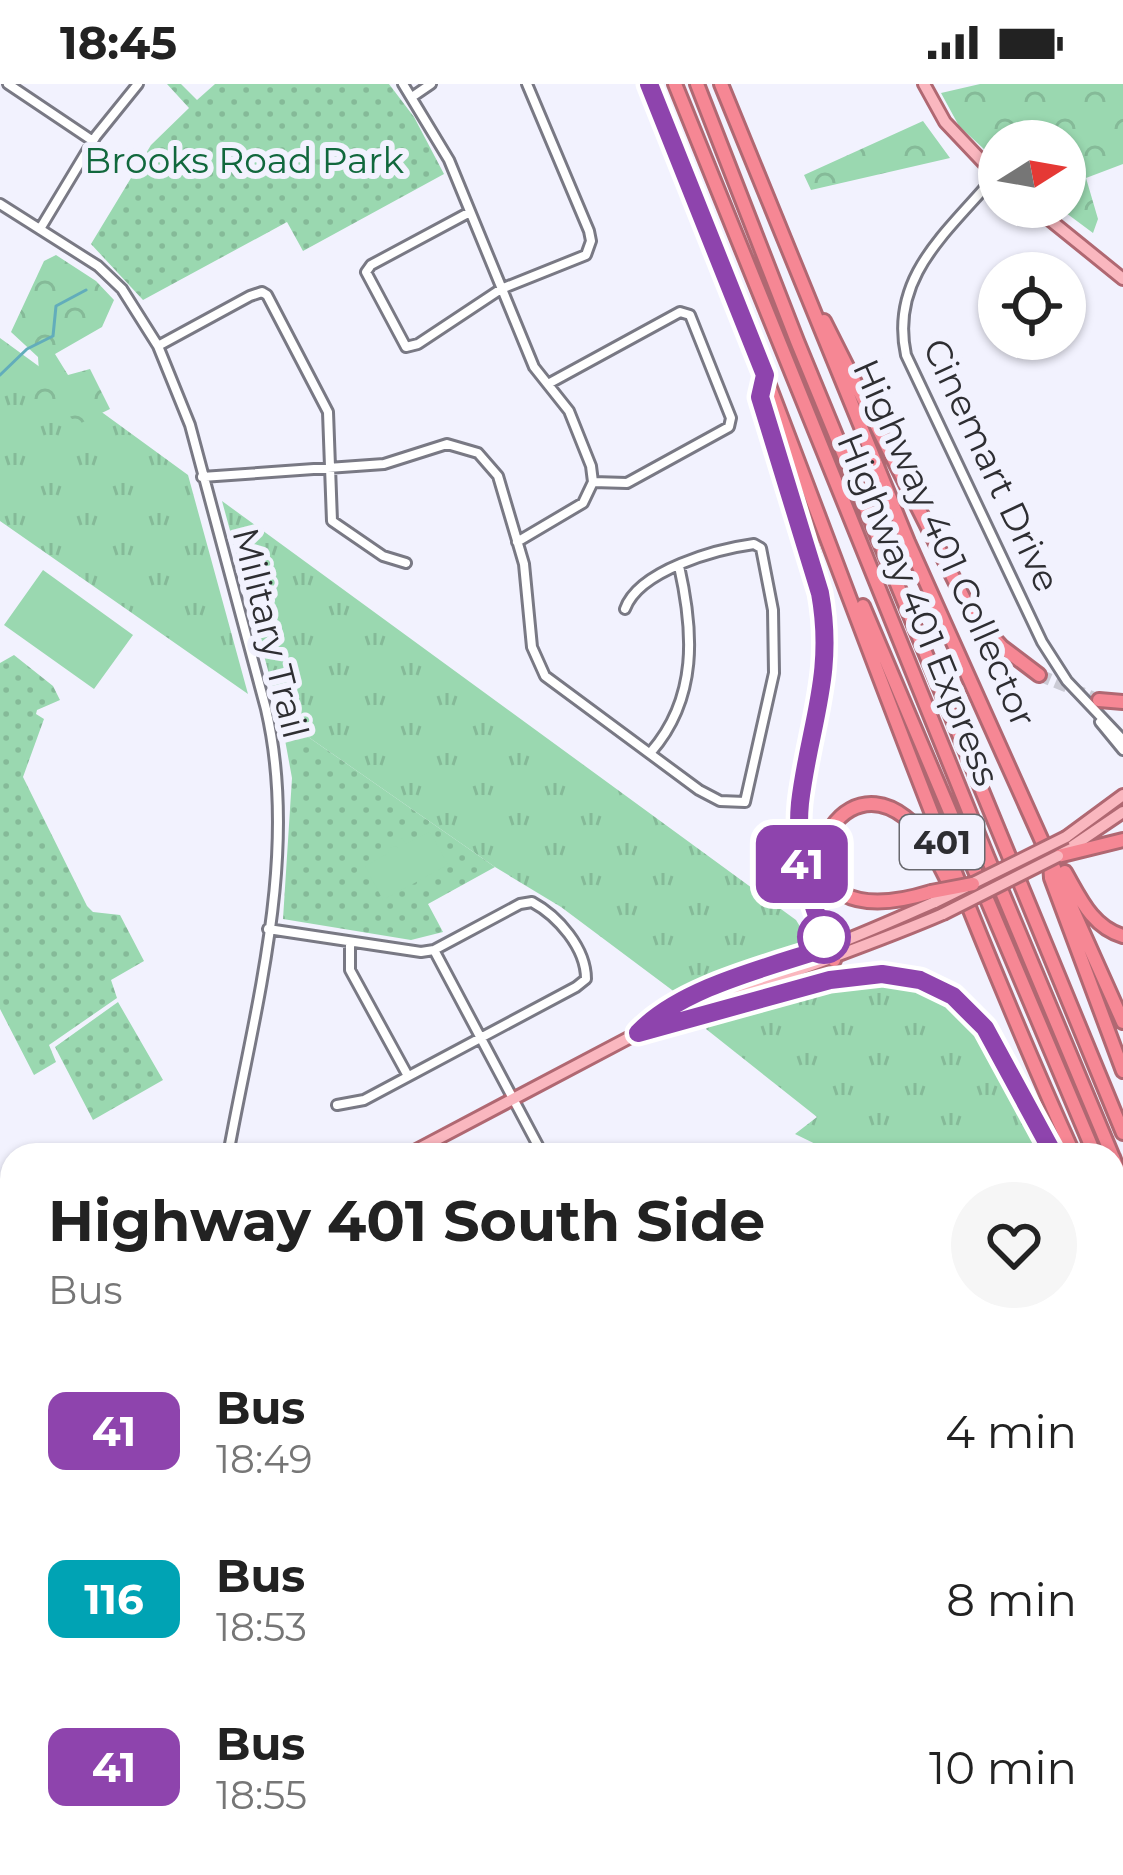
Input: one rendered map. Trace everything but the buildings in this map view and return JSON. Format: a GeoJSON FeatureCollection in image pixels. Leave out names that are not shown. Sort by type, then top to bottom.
{"type":"FeatureCollection","features":[{"type":"Feature","properties":{"kind":"highway","name":"401"},"geometry":{"type":"LineString","coordinates":[[649,84],[824,524],[972,919],[1069,1143]]}},
{"type":"Feature","properties":{"kind":"highway","name":"Highway 401 Express"},"geometry":{"type":"LineString","coordinates":[[675,84],[1108,1143]]}},
{"type":"Feature","properties":{"kind":"highway","name":"Highway 401 Express"},"geometry":{"type":"LineString","coordinates":[[697,84],[797,341],[1123,1132]]}},
{"type":"Feature","properties":{"kind":"highway","name":"Highway 401 Collector"},"geometry":{"type":"LineString","coordinates":[[721,84],[908,542],[1064,849],[1123,1022]]}},
{"type":"Feature","properties":{"kind":"highway"},"geometry":{"type":"LineString","coordinates":[[776,223],[971,613],[1002,647],[1039,675]]}},
{"type":"Feature","properties":{"kind":"highway"},"geometry":{"type":"LineString","coordinates":[[765,375],[760,397],[812,558],[825,622],[825,672],[799,831],[805,878],[831,954]]}},
{"type":"Feature","properties":{"kind":"highway"},"geometry":{"type":"LineString","coordinates":[[824,524],[835,538],[1090,1143]]}},
{"type":"Feature","properties":{"kind":"highway"},"geometry":{"type":"LineString","coordinates":[[1098,708],[1123,702]]}},
{"type":"Feature","properties":{"kind":"highway"},"geometry":{"type":"LineString","coordinates":[[972,919],[909,819],[875,804],[846,812],[831,825],[821,852],[829,881],[849,899],[880,903],[933,897],[973,884]]}},
{"type":"Feature","properties":{"kind":"highway"},"geometry":{"type":"LineString","coordinates":[[1064,849],[1123,840]]}},
{"type":"Feature","properties":{"kind":"highway"},"geometry":{"type":"LineString","coordinates":[[1064,849],[1092,917],[1123,936]]}},
{"type":"Feature","properties":{"kind":"highway"},"geometry":{"type":"LineString","coordinates":[[1064,849],[1051,878],[1123,1071]]}},
{"type":"Feature","properties":{"kind":"highway"},"geometry":{"type":"LineString","coordinates":[[686,1018],[830,980],[882,974],[920,980],[953,996],[985,1028],[1047,1143]]}},
{"type":"Feature","properties":{"kind":"main road"},"geometry":{"type":"LineString","coordinates":[[924,84],[945,122],[978,157]]}},
{"type":"Feature","properties":{"kind":"main road"},"geometry":{"type":"LineString","coordinates":[[1060,228],[1123,279]]}},
{"type":"Feature","properties":{"kind":"main road"},"geometry":{"type":"LineString","coordinates":[[973,884],[1064,849],[1123,795]]}},
{"type":"Feature","properties":{"kind":"main road"},"geometry":{"type":"LineString","coordinates":[[638,1033],[658,1030],[831,954],[943,914],[1123,812]]}},
{"type":"Feature","properties":{"kind":"main road"},"geometry":{"type":"LineString","coordinates":[[430,1143],[638,1033],[655,1015],[717,986],[831,954],[933,897]]}},
{"type":"Feature","properties":{"kind":"street"},"geometry":{"type":"LineString","coordinates":[[8,84],[94,141]]}},
{"type":"Feature","properties":{"kind":"street"},"geometry":{"type":"LineString","coordinates":[[40,229],[94,141],[138,84]]}},
{"type":"Feature","properties":{"kind":"street"},"geometry":{"type":"LineString","coordinates":[[403,84],[448,160],[534,368],[569,411],[591,466],[593,482],[584,503],[517,542]]}},
{"type":"Feature","properties":{"kind":"street"},"geometry":{"type":"LineString","coordinates":[[412,97],[431,84]]}},
{"type":"Feature","properties":{"kind":"street"},"geometry":{"type":"LineString","coordinates":[[470,212],[366,272],[406,347],[501,289],[586,255],[591,247],[589,231],[527,84]]}},
{"type":"Feature","properties":{"kind":"street","name":"Cinemart Drive"},"geometry":{"type":"LineString","coordinates":[[978,199],[910,280],[902,318],[906,355],[1042,642],[1060,671],[1123,740]]}},
{"type":"Feature","properties":{"kind":"street","name":"Military Trail"},"geometry":{"type":"LineString","coordinates":[[0,204],[98,266],[122,289],[158,346],[175,382],[275,749],[279,800],[268,929],[230,1143]]}},
{"type":"Feature","properties":{"kind":"street"},"geometry":{"type":"LineString","coordinates":[[158,346],[250,296],[267,295],[323,399],[329,422],[332,521],[383,556],[406,562]]}},
{"type":"Feature","properties":{"kind":"street"},"geometry":{"type":"LineString","coordinates":[[548,384],[684,311],[690,315],[731,423],[622,484],[593,482]]}},
{"type":"Feature","properties":{"kind":"street"},"geometry":{"type":"LineString","coordinates":[[202,476],[384,464],[436,445],[466,448],[484,458],[498,476],[517,542],[528,591],[532,647],[540,669],[563,691],[706,794],[720,801],[745,802],[774,673],[773,610],[763,552],[758,545],[710,551],[638,590],[625,608]]}},
{"type":"Feature","properties":{"kind":"street"},"geometry":{"type":"LineString","coordinates":[[652,752],[675,719],[691,662],[679,566]]}},
{"type":"Feature","properties":{"kind":"street","name":"Cinemart Drive"},"geometry":{"type":"LineString","coordinates":[[1098,708],[1102,728],[1123,750]]}},
{"type":"Feature","properties":{"kind":"street"},"geometry":{"type":"LineString","coordinates":[[268,929],[415,952],[434,950],[526,901],[556,918],[586,969],[582,983],[364,1100],[337,1105]]}},
{"type":"Feature","properties":{"kind":"street"},"geometry":{"type":"LineString","coordinates":[[350,943],[350,970],[408,1076]]}},
{"type":"Feature","properties":{"kind":"street"},"geometry":{"type":"LineString","coordinates":[[434,950],[536,1143]]}},
{"type":"Feature","properties":{"kind":"green space","name":"Brooks Road Park"},"geometry":{"type":"Polygon","coordinates":[[[167,84],[181,84],[197,100],[215,84],[389,84],[414,117],[444,174],[303,251],[287,222],[143,300],[91,244],[151,145],[189,108],[167,84]]]}},
{"type":"Feature","properties":{"kind":"green space"},"geometry":{"type":"Polygon","coordinates":[[[980,84],[1123,84],[1123,164],[1086,178],[1086,120],[978,120],[978,144],[959,126],[941,93],[980,84]]]}},
{"type":"Feature","properties":{"kind":"green space"},"geometry":{"type":"Polygon","coordinates":[[[923,121],[950,158],[811,190],[804,175],[923,121]]]}},
{"type":"Feature","properties":{"kind":"green space"},"geometry":{"type":"Polygon","coordinates":[[[1086,178],[1098,219],[1093,233],[1086,228],[1086,178]]]}},
{"type":"Feature","properties":{"kind":"green space"},"geometry":{"type":"Polygon","coordinates":[[[56,255],[96,281],[114,300],[102,327],[55,354],[68,375],[90,369],[110,409],[77,425],[57,401],[37,406],[28,395],[39,372],[38,357],[11,332],[44,261],[56,255]]]}},
{"type":"Feature","properties":{"kind":"green space"},"geometry":{"type":"Polygon","coordinates":[[[0,338],[188,475],[248,694],[0,521],[0,338]]]}},
{"type":"Feature","properties":{"kind":"green space"},"geometry":{"type":"Polygon","coordinates":[[[222,501],[796,920],[812,946],[680,996],[561,907],[495,867],[281,718],[222,501]]]}},
{"type":"Feature","properties":{"kind":"green space"},"geometry":{"type":"Polygon","coordinates":[[[43,570],[133,635],[94,689],[4,625],[43,570]]]}},
{"type":"Feature","properties":{"kind":"green space"},"geometry":{"type":"Polygon","coordinates":[[[14,655],[53,686],[60,700],[37,710],[44,719],[23,777],[87,906],[93,912],[120,915],[144,961],[111,980],[117,998],[49,1045],[56,1062],[34,1075],[0,1009],[0,663],[14,655]]]}},
{"type":"Feature","properties":{"kind":"green space"},"geometry":{"type":"Polygon","coordinates":[[[281,718],[495,867],[428,904],[443,932],[411,940],[283,919],[292,778],[281,718]]]}},
{"type":"Feature","properties":{"kind":"green space"},"geometry":{"type":"Polygon","coordinates":[[[430,832],[448,865],[383,900],[365,866],[389,853],[388,849],[399,848],[396,841],[402,838],[406,844],[430,832]]]}},
{"type":"Feature","properties":{"kind":"green space"},"geometry":{"type":"Polygon","coordinates":[[[885,980],[932,992],[953,1004],[988,1041],[1042,1143],[813,1143],[795,1134],[817,1117],[706,1029],[733,1008],[799,992],[885,980]]]}},
{"type":"Feature","properties":{"kind":"green space"},"geometry":{"type":"Polygon","coordinates":[[[118,1002],[163,1080],[93,1120],[55,1047],[118,1002]]]}},
{"type":"Feature","properties":{"kind":"waterway"},"geometry":{"type":"LineString","coordinates":[[0,375],[27,349],[53,336],[56,306],[86,290]]}},
{"type":"Feature","properties":{"kind":"tunnel"},"geometry":{"type":"LineString","coordinates":[[1039,675],[1099,700]]}},
{"type":"Feature","properties":{"kind":"bus line","name":"41"},"geometry":{"type":"LineString","coordinates":[[649,84],[765,375],[760,397],[820,593],[825,672],[799,831],[805,878],[829,947],[717,986],[655,1015],[638,1033],[830,980],[882,974],[920,980],[953,996],[985,1028],[1048,1143]]}}]}
